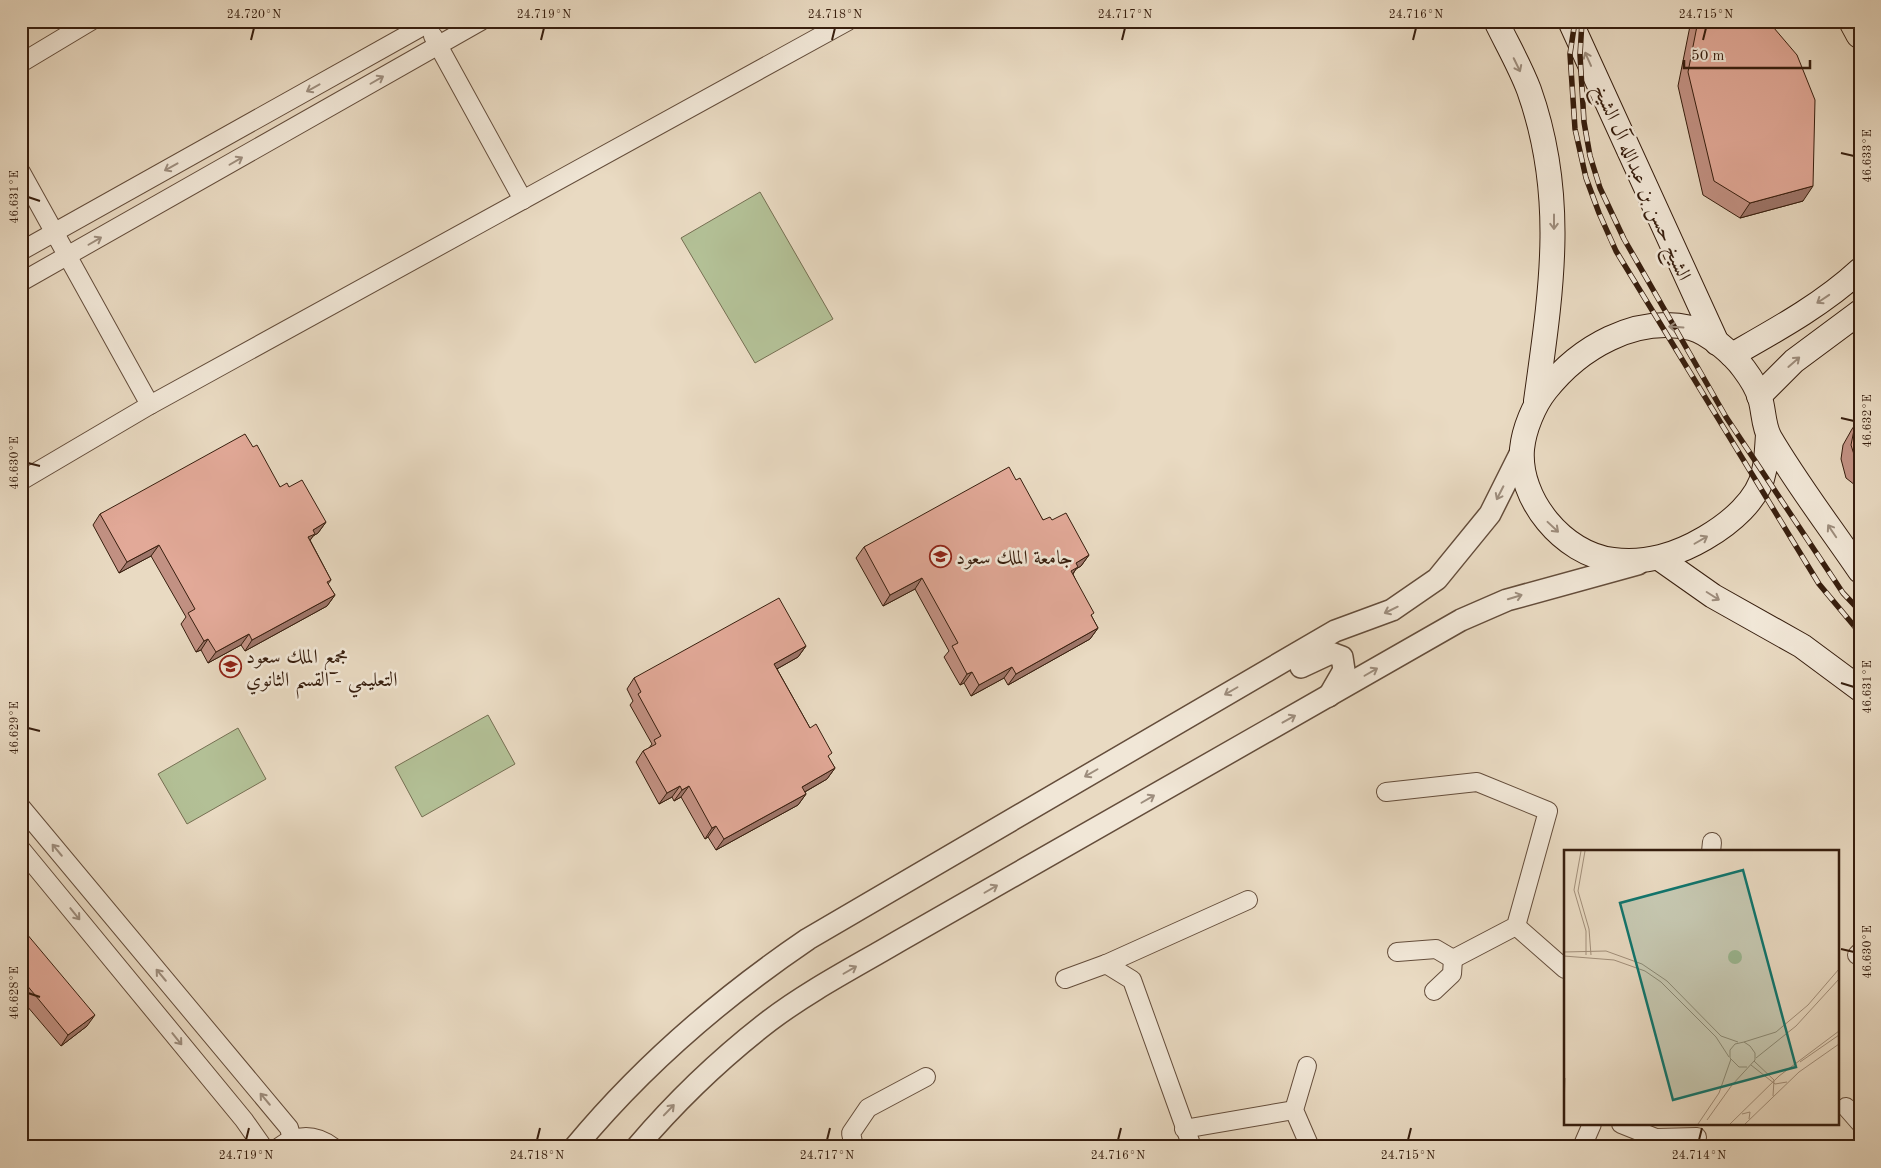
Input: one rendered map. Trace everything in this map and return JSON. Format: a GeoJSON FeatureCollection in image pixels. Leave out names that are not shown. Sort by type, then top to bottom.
{"type":"FeatureCollection","features":[{"type":"Feature","properties":{"kind":"main road","name":"الشيخ حسن بن عبدالله آل الشيخ"},"geometry":{"type":"LineString","coordinates":[[1496,21],[1528,89],[1548,168],[1554,212],[1554,261],[1536,402],[1522,450],[1527,486],[1546,521],[1575,547],[1612,560],[1654,559],[1682,551],[1713,533],[1746,508],[1764,474],[1768,434],[1760,396],[1745,370],[1724,349],[1692,328],[1658,325],[1620,332],[1586,352],[1556,377],[1536,402]]}},
{"type":"Feature","properties":{"kind":"main road","name":"الشيخ حسن بن عبدالله آل الشيخ"},"geometry":{"type":"LineString","coordinates":[[1570,21],[1724,349]]}},
{"type":"Feature","properties":{"kind":"main road"},"geometry":{"type":"LineString","coordinates":[[1854,21],[1860,34]]}},
{"type":"Feature","properties":{"kind":"main road"},"geometry":{"type":"LineString","coordinates":[[1724,349],[1784,325],[1845,284],[1860,270]]}},
{"type":"Feature","properties":{"kind":"main road"},"geometry":{"type":"LineString","coordinates":[[1760,396],[1794,361],[1860,312]]}},
{"type":"Feature","properties":{"kind":"main road","name":"الشيخ حسن بن عبدالله آل الشيخ"},"geometry":{"type":"LineString","coordinates":[[1768,434],[1860,571]]}},
{"type":"Feature","properties":{"kind":"main road"},"geometry":{"type":"LineString","coordinates":[[1654,559],[1713,596],[1802,646],[1860,689]]}},
{"type":"Feature","properties":{"kind":"street"},"geometry":{"type":"LineString","coordinates":[[21,63],[91,21]]}},
{"type":"Feature","properties":{"kind":"street"},"geometry":{"type":"LineString","coordinates":[[21,282],[481,21]]}},
{"type":"Feature","properties":{"kind":"street"},"geometry":{"type":"LineString","coordinates":[[21,481],[150,405],[848,21]]}},
{"type":"Feature","properties":{"kind":"street"},"geometry":{"type":"LineString","coordinates":[[21,251],[427,22],[438,46],[523,200]]}},
{"type":"Feature","properties":{"kind":"street"},"geometry":{"type":"LineString","coordinates":[[21,172],[150,405]]}},
{"type":"Feature","properties":{"kind":"street"},"geometry":{"type":"LineString","coordinates":[[575,1147],[599,1117],[647,1068],[698,1021],[775,962],[946,856],[1335,631],[1392,610],[1437,579],[1490,514],[1522,450]]}},
{"type":"Feature","properties":{"kind":"street"},"geometry":{"type":"LineString","coordinates":[[637,1147],[668,1111],[718,1063],[770,1021],[808,994],[1427,639],[1490,606],[1536,591],[1568,584],[1654,559]]}},
{"type":"Feature","properties":{"kind":"street"},"geometry":{"type":"LineString","coordinates":[[1258,676],[1294,670],[1324,654],[1336,653],[1342,657],[1344,670],[1329,696]]}},
{"type":"Feature","properties":{"kind":"street"},"geometry":{"type":"LineString","coordinates":[[1386,792],[1477,782],[1548,812],[1516,926],[1453,959]]}},
{"type":"Feature","properties":{"kind":"street"},"geometry":{"type":"LineString","coordinates":[[21,807],[288,1128],[286,1143],[313,1137],[333,1147]]}},
{"type":"Feature","properties":{"kind":"street"},"geometry":{"type":"LineString","coordinates":[[21,849],[244,1120],[264,1147]]}},
{"type":"Feature","properties":{"kind":"street"},"geometry":{"type":"LineString","coordinates":[[1065,979],[1106,964],[1248,900]]}},
{"type":"Feature","properties":{"kind":"street"},"geometry":{"type":"LineString","coordinates":[[1516,926],[1564,968]]}},
{"type":"Feature","properties":{"kind":"street"},"geometry":{"type":"LineString","coordinates":[[1397,952],[1436,949],[1453,959]]}},
{"type":"Feature","properties":{"kind":"street"},"geometry":{"type":"LineString","coordinates":[[1434,991],[1452,974],[1453,959]]}},
{"type":"Feature","properties":{"kind":"street"},"geometry":{"type":"LineString","coordinates":[[1106,964],[1132,980],[1192,1147]]}},
{"type":"Feature","properties":{"kind":"street"},"geometry":{"type":"LineString","coordinates":[[1307,1066],[1294,1110],[1310,1147]]}},
{"type":"Feature","properties":{"kind":"street"},"geometry":{"type":"LineString","coordinates":[[854,1147],[851,1133],[868,1108],[926,1077]]}},
{"type":"Feature","properties":{"kind":"street"},"geometry":{"type":"LineString","coordinates":[[1846,1108],[1860,1123]]}},
{"type":"Feature","properties":{"kind":"street"},"geometry":{"type":"LineString","coordinates":[[1184,1129],[1294,1110]]}},
{"type":"Feature","properties":{"kind":"street"},"geometry":{"type":"LineString","coordinates":[[1582,1147],[1591,1126]]}},
{"type":"Feature","properties":{"kind":"street"},"geometry":{"type":"LineString","coordinates":[[1626,1126],[1656,1138],[1697,1137],[1693,1147]]}},
{"type":"Feature","properties":{"kind":"green space"},"geometry":{"type":"Polygon","coordinates":[[[760,192],[833,319],[755,363],[681,238],[760,192]]]}},
{"type":"Feature","properties":{"kind":"green space"},"geometry":{"type":"Polygon","coordinates":[[[488,715],[515,764],[422,817],[395,767],[488,715]]]}},
{"type":"Feature","properties":{"kind":"green space"},"geometry":{"type":"Polygon","coordinates":[[[238,728],[266,779],[187,824],[158,774],[238,728]]]}},
{"type":"Feature","properties":{"kind":"building"},"geometry":{"type":"Polygon","coordinates":[[[1698,21],[1768,21],[1797,55],[1815,100],[1813,186],[1750,203],[1714,181],[1688,72],[1698,21]]]}},
{"type":"Feature","properties":{"kind":"building"},"geometry":{"type":"Polygon","coordinates":[[[1860,419],[1860,466],[1857,464],[1851,445],[1854,430],[1860,419]]]}},
{"type":"Feature","properties":{"kind":"building"},"geometry":{"type":"Polygon","coordinates":[[[245,434],[253,447],[257,445],[280,487],[287,483],[289,487],[302,480],[326,522],[313,530],[315,534],[308,537],[331,580],[327,582],[335,595],[252,640],[249,634],[216,652],[208,639],[204,641],[188,613],[195,609],[159,545],[127,562],[100,514],[245,434]]]}},
{"type":"Feature","properties":{"kind":"building"},"geometry":{"type":"Polygon","coordinates":[[[1009,467],[1016,480],[1020,478],[1043,520],[1050,517],[1052,520],[1066,513],[1089,555],[1076,563],[1078,567],[1071,571],[1094,613],[1091,615],[1098,628],[1016,674],[1012,667],[979,685],[972,672],[967,674],[952,646],[958,643],[922,578],[890,595],[864,547],[1009,467]]]}},
{"type":"Feature","properties":{"kind":"building"},"geometry":{"type":"Polygon","coordinates":[[[779,598],[806,646],[774,664],[810,728],[816,724],[832,753],[828,756],[835,768],[802,787],[806,794],[724,839],[716,826],[712,828],[689,786],[682,790],[680,786],[667,793],[643,751],[656,744],[654,740],[661,736],[638,694],[641,692],[634,678],[779,598]]]}},
{"type":"Feature","properties":{"kind":"building"},"geometry":{"type":"Polygon","coordinates":[[[21,927],[95,1015],[68,1035],[21,978],[21,927]]]}},
{"type":"Feature","properties":{"kind":"railway"},"geometry":{"type":"LineString","coordinates":[[1575,21],[1570,54],[1575,129],[1586,178],[1616,251],[1819,584],[1860,633]]}},
{"type":"Feature","properties":{"kind":"railway"},"geometry":{"type":"LineString","coordinates":[[1582,21],[1580,55],[1584,122],[1590,156],[1600,188],[1624,239],[1726,417],[1843,593],[1860,611]]}},
{"type":"Feature","properties":{"kind":"place","name":"جامعة الملك سعود"},"geometry":{"type":"Point","coordinates":[940,557]}},
{"type":"Feature","properties":{"kind":"place","name":"مجمع الملك سعود التعليمي - القسم الثانوي"},"geometry":{"type":"Point","coordinates":[230,667]}}]}
